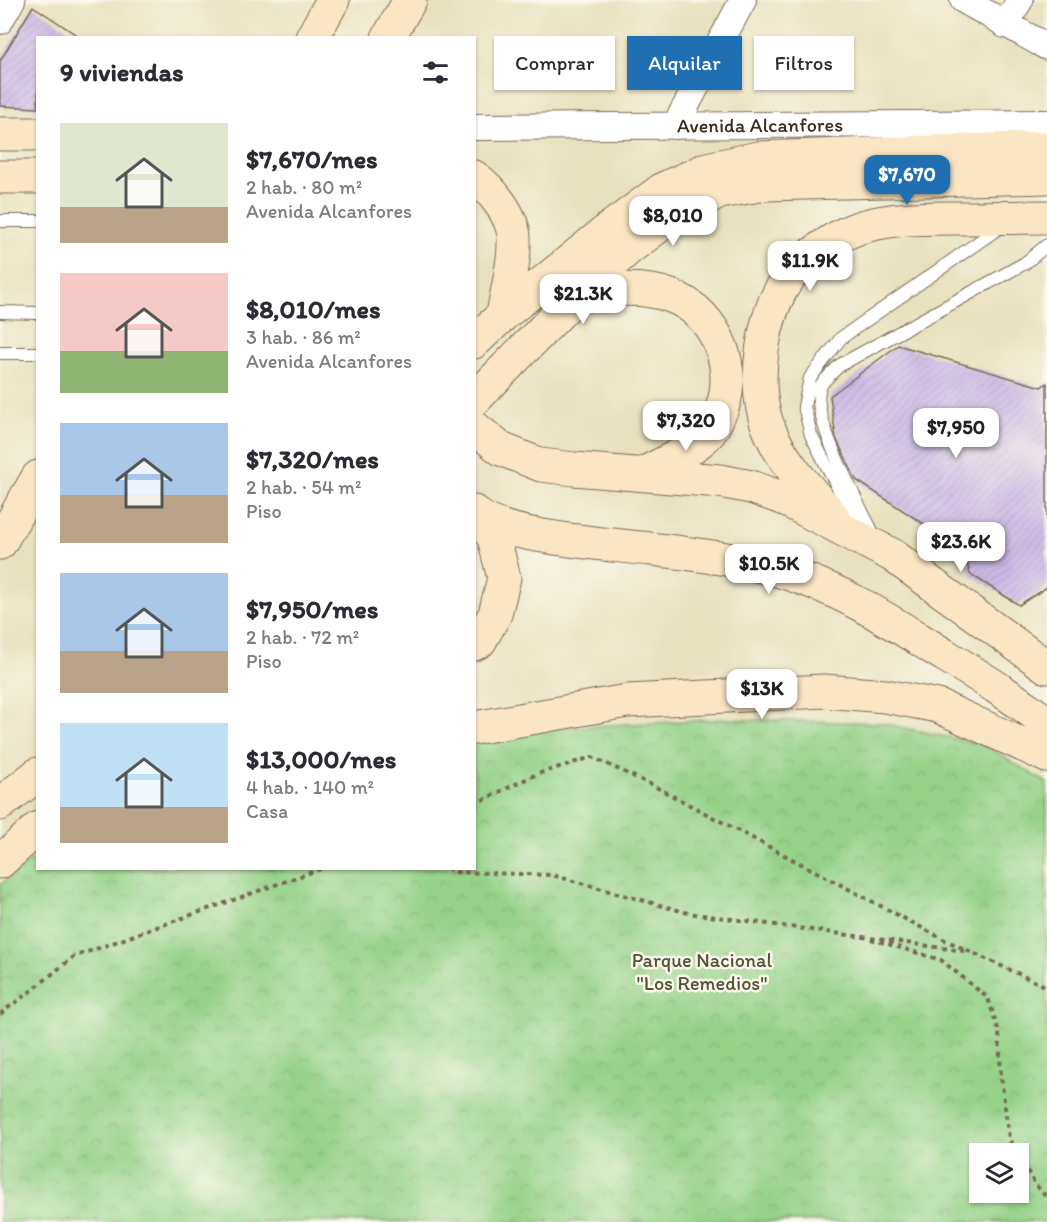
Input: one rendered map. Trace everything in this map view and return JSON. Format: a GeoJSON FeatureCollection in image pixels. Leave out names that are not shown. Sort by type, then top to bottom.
{"type":"FeatureCollection","features":[{"type":"Feature","properties":{"kind":"main road"},"geometry":{"type":"LineString","coordinates":[[313,36],[333,0]]}},
{"type":"Feature","properties":{"kind":"main road"},"geometry":{"type":"LineString","coordinates":[[389,36],[410,0]]}},
{"type":"Feature","properties":{"kind":"main road"},"geometry":{"type":"LineString","coordinates":[[0,134],[36,134]]}},
{"type":"Feature","properties":{"kind":"main road","name":"Avenida Alcanfores"},"geometry":{"type":"LineString","coordinates":[[488,328],[610,228],[663,189],[707,169],[758,158],[1047,148]]}},
{"type":"Feature","properties":{"kind":"main road"},"geometry":{"type":"LineString","coordinates":[[0,177],[36,177]]}},
{"type":"Feature","properties":{"kind":"main road"},"geometry":{"type":"LineString","coordinates":[[476,398],[565,307],[628,249],[676,213],[720,192],[765,184],[1047,177]]}},
{"type":"Feature","properties":{"kind":"main road"},"geometry":{"type":"LineString","coordinates":[[476,178],[505,208],[515,237],[488,328]]}},
{"type":"Feature","properties":{"kind":"main road"},"geometry":{"type":"LineString","coordinates":[[863,540],[791,468],[768,428],[761,397],[760,371],[770,317],[779,294],[804,260],[828,243],[859,228],[888,221],[920,218],[1047,217]]}},
{"type":"Feature","properties":{"kind":"main road"},"geometry":{"type":"LineString","coordinates":[[565,307],[599,291],[647,290],[671,296],[687,304],[699,314],[712,329],[723,350],[728,378],[724,406],[710,432],[685,451],[643,474]]}},
{"type":"Feature","properties":{"kind":"main road"},"geometry":{"type":"LineString","coordinates":[[476,429],[501,449],[541,465],[720,481],[751,487],[782,498],[892,555],[1047,667]]}},
{"type":"Feature","properties":{"kind":"main road"},"geometry":{"type":"LineString","coordinates":[[0,543],[36,480]]}},
{"type":"Feature","properties":{"kind":"main road"},"geometry":{"type":"LineString","coordinates":[[476,643],[480,641],[495,614],[504,578],[494,538],[477,515]]}},
{"type":"Feature","properties":{"kind":"main road"},"geometry":{"type":"LineString","coordinates":[[477,515],[517,531],[554,538],[731,559],[801,578],[870,609],[1018,701],[1047,723]]}},
{"type":"Feature","properties":{"kind":"main road"},"geometry":{"type":"LineString","coordinates":[[476,728],[627,701],[824,691],[885,696],[938,706],[1047,756]]}},
{"type":"Feature","properties":{"kind":"main road"},"geometry":{"type":"LineString","coordinates":[[0,804],[36,776]]}},
{"type":"Feature","properties":{"kind":"main road"},"geometry":{"type":"LineString","coordinates":[[0,862],[36,830]]}},
{"type":"Feature","properties":{"kind":"street"},"geometry":{"type":"LineString","coordinates":[[0,21],[12,0]]}},
{"type":"Feature","properties":{"kind":"street"},"geometry":{"type":"LineString","coordinates":[[675,126],[743,0]]}},
{"type":"Feature","properties":{"kind":"street"},"geometry":{"type":"LineString","coordinates":[[963,0],[1047,47]]}},
{"type":"Feature","properties":{"kind":"street"},"geometry":{"type":"LineString","coordinates":[[1005,25],[1020,0]]}},
{"type":"Feature","properties":{"kind":"street","name":"Avenida Alcanfores"},"geometry":{"type":"LineString","coordinates":[[476,127],[1047,123]]}},
{"type":"Feature","properties":{"kind":"lane"},"geometry":{"type":"LineString","coordinates":[[863,540],[812,435],[804,406],[810,378],[841,338],[1014,217]]}},
{"type":"Feature","properties":{"kind":"lane"},"geometry":{"type":"LineString","coordinates":[[0,221],[36,221]]}},
{"type":"Feature","properties":{"kind":"lane"},"geometry":{"type":"LineString","coordinates":[[863,540],[825,433],[819,405],[820,386],[840,365],[1025,263],[1047,244]]}},
{"type":"Feature","properties":{"kind":"lane"},"geometry":{"type":"LineString","coordinates":[[0,312],[36,313]]}},
{"type":"Feature","properties":{"kind":"lane"},"geometry":{"type":"LineString","coordinates":[[0,352],[36,353]]}},
{"type":"Feature","properties":{"kind":"path"},"geometry":{"type":"LineString","coordinates":[[476,803],[537,774],[592,757],[652,785],[936,936],[1047,987]]}},
{"type":"Feature","properties":{"kind":"path"},"geometry":{"type":"LineString","coordinates":[[0,1014],[73,957],[317,870]]}},
{"type":"Feature","properties":{"kind":"path"},"geometry":{"type":"LineString","coordinates":[[451,870],[552,875],[688,913],[970,951]]}},
{"type":"Feature","properties":{"kind":"path"},"geometry":{"type":"LineString","coordinates":[[858,936],[941,960],[988,998],[999,1032],[1001,1077],[1012,1143]]}},
{"type":"Feature","properties":{"kind":"path"},"geometry":{"type":"LineString","coordinates":[[1029,1173],[1047,1198]]}},
{"type":"Feature","properties":{"kind":"green space","name":"Parque Nacional \"Los Remedios\""},"geometry":{"type":"Polygon","coordinates":[[[724,719],[882,723],[984,745],[1047,783],[1047,1222],[0,1222],[0,885],[36,857],[36,870],[476,870],[476,740],[556,728],[724,719]]]}},
{"type":"Feature","properties":{"kind":"building"},"geometry":{"type":"Polygon","coordinates":[[[33,6],[78,36],[36,36],[36,108],[0,106],[0,61],[33,6]]]}},
{"type":"Feature","properties":{"kind":"building"},"geometry":{"type":"Polygon","coordinates":[[[898,345],[1041,387],[1047,383],[1047,587],[1019,605],[970,574],[964,550],[856,480],[836,438],[830,396],[898,345]]]}}]}
